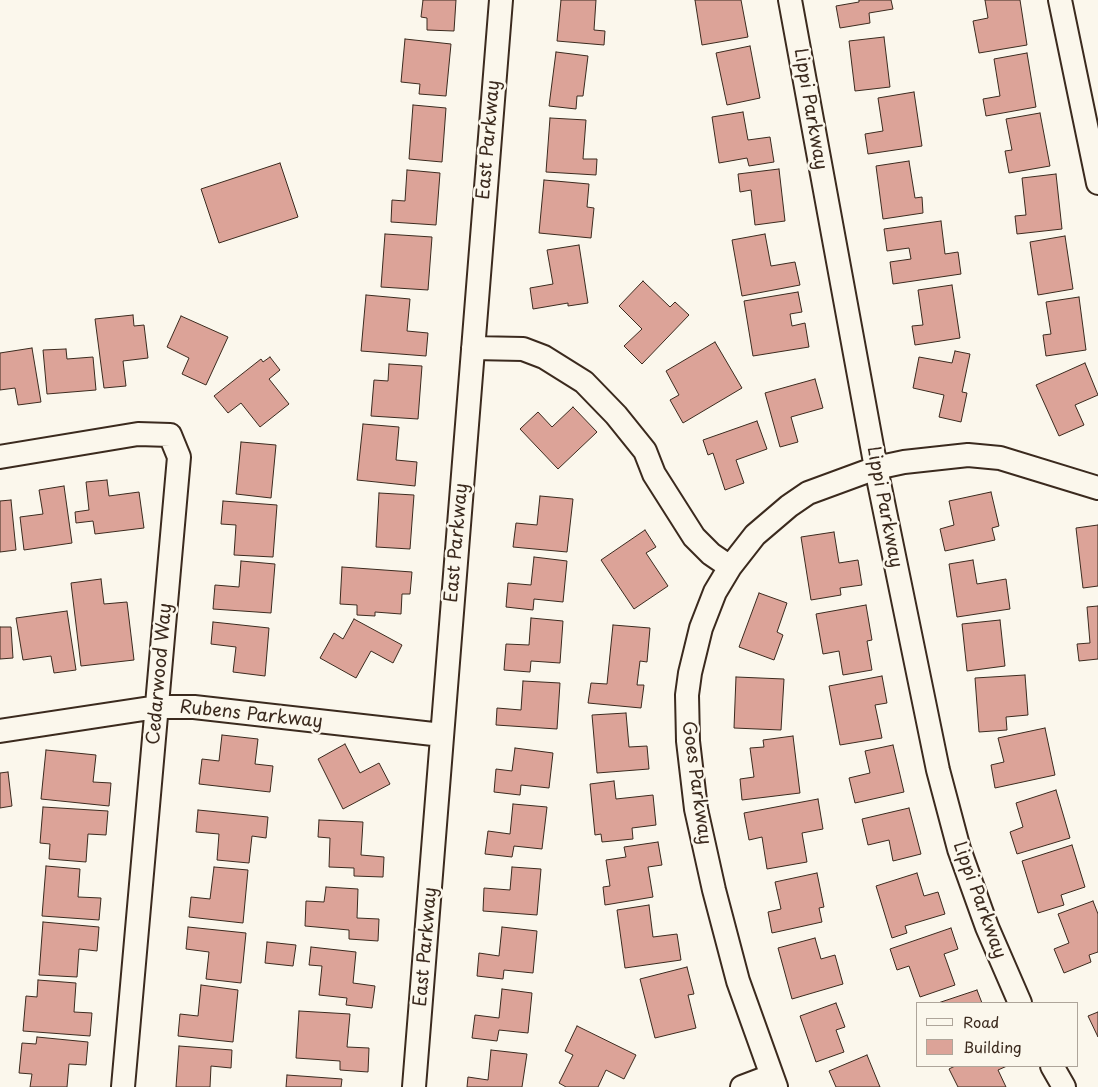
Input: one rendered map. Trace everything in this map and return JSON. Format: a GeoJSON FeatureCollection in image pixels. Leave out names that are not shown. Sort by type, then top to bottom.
{"type":"FeatureCollection","features":[{"type":"Feature","properties":{"kind":"street","name":"East Parkway"},"geometry":{"type":"LineString","coordinates":[[414,1087],[501,0]]}},
{"type":"Feature","properties":{"kind":"street","name":"Lippi Parkway"},"geometry":{"type":"LineString","coordinates":[[790,0],[876,468],[938,770],[960,849],[986,927],[1020,1002]]}},
{"type":"Feature","properties":{"kind":"street"},"geometry":{"type":"LineString","coordinates":[[1060,0],[1098,183]]}},
{"type":"Feature","properties":{"kind":"street"},"geometry":{"type":"LineString","coordinates":[[473,348],[523,349],[544,357],[584,382],[616,415],[645,451],[654,474],[694,536],[711,554],[730,567]]}},
{"type":"Feature","properties":{"kind":"street","name":"Cedarwood Way"},"geometry":{"type":"LineString","coordinates":[[0,457],[138,434],[170,435],[179,457],[123,1087]]}},
{"type":"Feature","properties":{"kind":"street","name":"Goes Parkway"},"geometry":{"type":"LineString","coordinates":[[742,1087],[774,1081],[738,981],[714,890],[696,810],[688,741],[687,695],[695,650],[715,592],[730,567],[754,535],[789,506],[808,493],[876,468],[904,462],[968,455],[1000,458],[1098,488]]}},
{"type":"Feature","properties":{"kind":"street","name":"Rubens Parkway"},"geometry":{"type":"LineString","coordinates":[[0,732],[157,707],[194,707],[442,735]]}},
{"type":"Feature","properties":{"kind":"street"},"geometry":{"type":"LineString","coordinates":[[1053,1067],[1064,1087]]}},
{"type":"Feature","properties":{"kind":"building"},"geometry":{"type":"Polygon","coordinates":[[[423,0],[456,0],[454,31],[427,30],[427,18],[421,17],[423,0]]]}},
{"type":"Feature","properties":{"kind":"building"},"geometry":{"type":"Polygon","coordinates":[[[561,0],[596,0],[594,30],[605,31],[604,45],[557,41],[561,0]]]}},
{"type":"Feature","properties":{"kind":"building"},"geometry":{"type":"Polygon","coordinates":[[[695,0],[741,0],[748,37],[702,45],[695,0]]]}},
{"type":"Feature","properties":{"kind":"building"},"geometry":{"type":"Polygon","coordinates":[[[859,0],[891,0],[893,9],[869,13],[870,23],[840,28],[836,6],[859,2],[859,0]]]}},
{"type":"Feature","properties":{"kind":"building"},"geometry":{"type":"Polygon","coordinates":[[[985,0],[1020,0],[1027,45],[979,53],[973,21],[988,18],[985,0]]]}},
{"type":"Feature","properties":{"kind":"building"},"geometry":{"type":"Polygon","coordinates":[[[884,37],[890,87],[855,91],[849,41],[884,37]]]}},
{"type":"Feature","properties":{"kind":"building"},"geometry":{"type":"Polygon","coordinates":[[[405,39],[451,44],[446,96],[419,94],[420,84],[401,82],[405,39]]]}},
{"type":"Feature","properties":{"kind":"building"},"geometry":{"type":"Polygon","coordinates":[[[750,46],[760,98],[727,105],[716,53],[750,46]]]}},
{"type":"Feature","properties":{"kind":"building"},"geometry":{"type":"Polygon","coordinates":[[[556,52],[588,56],[583,96],[577,96],[576,109],[549,106],[556,52]]]}},
{"type":"Feature","properties":{"kind":"building"},"geometry":{"type":"Polygon","coordinates":[[[1027,53],[1036,107],[986,116],[983,99],[1000,96],[994,59],[1027,53]]]}},
{"type":"Feature","properties":{"kind":"building"},"geometry":{"type":"Polygon","coordinates":[[[914,92],[922,146],[868,154],[865,134],[883,131],[878,98],[914,92]]]}},
{"type":"Feature","properties":{"kind":"building"},"geometry":{"type":"Polygon","coordinates":[[[413,105],[446,108],[442,162],[409,159],[413,105]]]}},
{"type":"Feature","properties":{"kind":"building"},"geometry":{"type":"Polygon","coordinates":[[[743,112],[748,140],[770,137],[774,162],[749,166],[747,158],[719,163],[712,117],[743,112]]]}},
{"type":"Feature","properties":{"kind":"building"},"geometry":{"type":"Polygon","coordinates":[[[1040,113],[1050,166],[1009,173],[1005,151],[1012,150],[1006,119],[1040,113]]]}},
{"type":"Feature","properties":{"kind":"building"},"geometry":{"type":"Polygon","coordinates":[[[550,118],[586,120],[583,159],[597,159],[596,175],[546,172],[550,118]]]}},
{"type":"Feature","properties":{"kind":"building"},"geometry":{"type":"Polygon","coordinates":[[[909,161],[915,198],[922,197],[923,213],[883,219],[876,166],[909,161]]]}},
{"type":"Feature","properties":{"kind":"building"},"geometry":{"type":"Polygon","coordinates":[[[280,163],[298,217],[219,243],[201,189],[280,163]]]}},
{"type":"Feature","properties":{"kind":"building"},"geometry":{"type":"Polygon","coordinates":[[[779,169],[785,221],[755,225],[751,190],[740,192],[738,174],[779,169]]]}},
{"type":"Feature","properties":{"kind":"building"},"geometry":{"type":"Polygon","coordinates":[[[407,170],[440,173],[436,225],[391,222],[392,200],[405,201],[407,170]]]}},
{"type":"Feature","properties":{"kind":"building"},"geometry":{"type":"Polygon","coordinates":[[[1056,174],[1062,229],[1017,234],[1015,216],[1026,215],[1022,178],[1056,174]]]}},
{"type":"Feature","properties":{"kind":"building"},"geometry":{"type":"Polygon","coordinates":[[[544,180],[589,184],[587,207],[594,208],[591,238],[539,233],[544,180]]]}},
{"type":"Feature","properties":{"kind":"building"},"geometry":{"type":"Polygon","coordinates":[[[941,221],[945,254],[958,252],[961,274],[893,284],[890,262],[911,259],[909,248],[887,251],[884,229],[941,221]]]}},
{"type":"Feature","properties":{"kind":"building"},"geometry":{"type":"Polygon","coordinates":[[[385,234],[432,237],[428,290],[381,287],[385,234]]]}},
{"type":"Feature","properties":{"kind":"building"},"geometry":{"type":"Polygon","coordinates":[[[765,234],[771,266],[795,262],[800,285],[742,296],[732,240],[765,234]]]}},
{"type":"Feature","properties":{"kind":"building"},"geometry":{"type":"Polygon","coordinates":[[[1065,236],[1073,289],[1038,295],[1030,242],[1065,236]]]}},
{"type":"Feature","properties":{"kind":"building"},"geometry":{"type":"Polygon","coordinates":[[[579,245],[588,303],[568,306],[568,303],[533,309],[530,288],[553,284],[547,250],[579,245]]]}},
{"type":"Feature","properties":{"kind":"building"},"geometry":{"type":"Polygon","coordinates":[[[643,281],[670,307],[675,302],[689,315],[642,364],[624,346],[642,329],[619,306],[643,281]]]}},
{"type":"Feature","properties":{"kind":"building"},"geometry":{"type":"Polygon","coordinates":[[[952,285],[960,338],[915,345],[912,326],[923,325],[918,290],[952,285]]]}},
{"type":"Feature","properties":{"kind":"building"},"geometry":{"type":"Polygon","coordinates":[[[798,292],[802,312],[790,314],[792,326],[805,323],[809,347],[753,356],[744,301],[798,292]]]}},
{"type":"Feature","properties":{"kind":"building"},"geometry":{"type":"Polygon","coordinates":[[[366,295],[410,299],[407,331],[428,333],[426,356],[361,351],[366,295]]]}},
{"type":"Feature","properties":{"kind":"building"},"geometry":{"type":"Polygon","coordinates":[[[1079,297],[1086,350],[1046,356],[1043,335],[1051,334],[1046,302],[1079,297]]]}},
{"type":"Feature","properties":{"kind":"building"},"geometry":{"type":"Polygon","coordinates":[[[133,315],[134,326],[144,325],[148,358],[123,361],[126,386],[104,388],[95,319],[133,315]]]}},
{"type":"Feature","properties":{"kind":"building"},"geometry":{"type":"Polygon","coordinates":[[[181,316],[228,337],[206,385],[182,374],[189,358],[167,347],[181,316]]]}},
{"type":"Feature","properties":{"kind":"building"},"geometry":{"type":"Polygon","coordinates":[[[715,342],[742,388],[683,423],[670,400],[679,395],[666,371],[715,342]]]}},
{"type":"Feature","properties":{"kind":"building"},"geometry":{"type":"Polygon","coordinates":[[[32,348],[41,402],[18,405],[15,388],[0,390],[0,353],[32,348]]]}},
{"type":"Feature","properties":{"kind":"building"},"geometry":{"type":"Polygon","coordinates":[[[66,349],[67,359],[93,357],[96,390],[47,394],[43,350],[66,349]]]}},
{"type":"Feature","properties":{"kind":"building"},"geometry":{"type":"Polygon","coordinates":[[[955,351],[970,354],[962,392],[967,393],[961,422],[939,417],[944,395],[913,388],[919,357],[952,363],[955,351]]]}},
{"type":"Feature","properties":{"kind":"building"},"geometry":{"type":"Polygon","coordinates":[[[270,357],[280,370],[269,379],[289,404],[260,427],[241,403],[228,413],[214,396],[261,359],[263,362],[270,357]]]}},
{"type":"Feature","properties":{"kind":"building"},"geometry":{"type":"Polygon","coordinates":[[[1085,363],[1098,395],[1075,405],[1084,425],[1059,436],[1036,385],[1085,363]]]}},
{"type":"Feature","properties":{"kind":"building"},"geometry":{"type":"Polygon","coordinates":[[[389,364],[422,366],[418,419],[371,416],[374,380],[388,381],[389,364]]]}},
{"type":"Feature","properties":{"kind":"building"},"geometry":{"type":"Polygon","coordinates":[[[815,379],[823,408],[791,417],[798,442],[780,447],[765,393],[815,379]]]}},
{"type":"Feature","properties":{"kind":"building"},"geometry":{"type":"Polygon","coordinates":[[[573,407],[597,432],[558,469],[520,429],[538,412],[552,427],[573,407]]]}},
{"type":"Feature","properties":{"kind":"building"},"geometry":{"type":"Polygon","coordinates":[[[757,421],[767,449],[736,460],[744,483],[725,490],[713,453],[708,455],[703,440],[757,421]]]}},
{"type":"Feature","properties":{"kind":"building"},"geometry":{"type":"Polygon","coordinates":[[[363,424],[399,427],[396,460],[417,462],[415,486],[357,480],[363,424]]]}},
{"type":"Feature","properties":{"kind":"building"},"geometry":{"type":"Polygon","coordinates":[[[241,442],[276,445],[271,498],[236,494],[241,442]]]}},
{"type":"Feature","properties":{"kind":"building"},"geometry":{"type":"Polygon","coordinates":[[[107,480],[109,496],[139,492],[144,528],[95,534],[93,521],[76,523],[75,512],[89,510],[86,482],[107,480]]]}},
{"type":"Feature","properties":{"kind":"building"},"geometry":{"type":"Polygon","coordinates":[[[64,486],[72,543],[24,550],[20,517],[43,514],[39,490],[64,486]]]}},
{"type":"Feature","properties":{"kind":"building"},"geometry":{"type":"Polygon","coordinates":[[[991,492],[999,526],[992,528],[995,540],[945,551],[940,529],[954,525],[949,501],[991,492]]]}},
{"type":"Feature","properties":{"kind":"building"},"geometry":{"type":"Polygon","coordinates":[[[379,493],[414,495],[410,549],[376,547],[379,493]]]}},
{"type":"Feature","properties":{"kind":"building"},"geometry":{"type":"Polygon","coordinates":[[[540,496],[573,499],[567,552],[513,547],[516,523],[537,525],[540,496]]]}},
{"type":"Feature","properties":{"kind":"building"},"geometry":{"type":"Polygon","coordinates":[[[11,500],[16,550],[0,552],[0,501],[11,500]]]}},
{"type":"Feature","properties":{"kind":"building"},"geometry":{"type":"Polygon","coordinates":[[[223,501],[277,505],[273,557],[234,555],[236,525],[221,524],[223,501]]]}},
{"type":"Feature","properties":{"kind":"building"},"geometry":{"type":"Polygon","coordinates":[[[1098,525],[1098,586],[1083,588],[1076,528],[1098,525]]]}},
{"type":"Feature","properties":{"kind":"building"},"geometry":{"type":"Polygon","coordinates":[[[645,530],[656,547],[646,553],[668,586],[634,609],[601,560],[645,530]]]}},
{"type":"Feature","properties":{"kind":"building"},"geometry":{"type":"Polygon","coordinates":[[[834,532],[839,563],[858,560],[862,585],[840,588],[841,595],[811,600],[801,537],[834,532]]]}},
{"type":"Feature","properties":{"kind":"building"},"geometry":{"type":"Polygon","coordinates":[[[534,557],[567,561],[563,602],[534,599],[533,610],[506,607],[508,583],[531,585],[534,557]]]}},
{"type":"Feature","properties":{"kind":"building"},"geometry":{"type":"Polygon","coordinates":[[[973,560],[977,584],[1006,579],[1010,609],[957,617],[949,564],[973,560]]]}},
{"type":"Feature","properties":{"kind":"building"},"geometry":{"type":"Polygon","coordinates":[[[241,561],[275,564],[271,613],[213,609],[215,585],[239,587],[241,561]]]}},
{"type":"Feature","properties":{"kind":"building"},"geometry":{"type":"Polygon","coordinates":[[[342,567],[412,572],[410,594],[402,594],[401,614],[375,612],[375,616],[357,615],[357,605],[340,604],[342,567]]]}},
{"type":"Feature","properties":{"kind":"building"},"geometry":{"type":"Polygon","coordinates":[[[101,579],[104,604],[127,602],[134,660],[81,666],[71,583],[101,579]]]}},
{"type":"Feature","properties":{"kind":"building"},"geometry":{"type":"Polygon","coordinates":[[[759,593],[787,603],[777,632],[783,635],[774,660],[739,647],[759,593]]]}},
{"type":"Feature","properties":{"kind":"building"},"geometry":{"type":"Polygon","coordinates":[[[866,605],[872,640],[867,641],[872,670],[843,675],[839,651],[823,654],[816,614],[866,605]]]}},
{"type":"Feature","properties":{"kind":"building"},"geometry":{"type":"Polygon","coordinates":[[[1098,606],[1098,659],[1079,661],[1077,644],[1090,643],[1087,607],[1098,606]]]}},
{"type":"Feature","properties":{"kind":"building"},"geometry":{"type":"Polygon","coordinates":[[[67,611],[76,670],[54,673],[51,656],[23,660],[16,618],[67,611]]]}},
{"type":"Feature","properties":{"kind":"building"},"geometry":{"type":"Polygon","coordinates":[[[531,618],[563,621],[560,663],[531,661],[530,672],[504,670],[506,644],[529,645],[531,618]]]}},
{"type":"Feature","properties":{"kind":"building"},"geometry":{"type":"Polygon","coordinates":[[[354,619],[402,645],[393,663],[371,651],[356,678],[320,658],[334,633],[343,639],[354,619]]]}},
{"type":"Feature","properties":{"kind":"building"},"geometry":{"type":"Polygon","coordinates":[[[1000,620],[1005,666],[967,671],[962,624],[1000,620]]]}},
{"type":"Feature","properties":{"kind":"building"},"geometry":{"type":"Polygon","coordinates":[[[213,622],[269,628],[265,676],[233,672],[236,647],[211,644],[213,622]]]}},
{"type":"Feature","properties":{"kind":"building"},"geometry":{"type":"Polygon","coordinates":[[[613,625],[650,628],[647,662],[640,661],[637,685],[644,685],[641,708],[588,703],[591,683],[607,684],[613,625]]]}},
{"type":"Feature","properties":{"kind":"building"},"geometry":{"type":"Polygon","coordinates":[[[0,627],[11,627],[13,658],[0,659],[0,627]]]}},
{"type":"Feature","properties":{"kind":"building"},"geometry":{"type":"Polygon","coordinates":[[[1025,675],[1028,715],[1006,717],[1007,730],[979,732],[975,678],[1025,675]]]}},
{"type":"Feature","properties":{"kind":"building"},"geometry":{"type":"Polygon","coordinates":[[[882,676],[887,703],[875,705],[882,738],[840,745],[829,686],[882,676]]]}},
{"type":"Feature","properties":{"kind":"building"},"geometry":{"type":"Polygon","coordinates":[[[736,677],[784,679],[781,730],[734,728],[736,677]]]}},
{"type":"Feature","properties":{"kind":"building"},"geometry":{"type":"Polygon","coordinates":[[[523,681],[560,683],[557,729],[496,725],[497,708],[521,710],[523,681]]]}},
{"type":"Feature","properties":{"kind":"building"},"geometry":{"type":"Polygon","coordinates":[[[626,713],[629,747],[647,746],[649,769],[597,773],[592,715],[626,713]]]}},
{"type":"Feature","properties":{"kind":"building"},"geometry":{"type":"Polygon","coordinates":[[[1045,728],[1055,775],[995,788],[991,765],[1004,762],[998,738],[1045,728]]]}},
{"type":"Feature","properties":{"kind":"building"},"geometry":{"type":"Polygon","coordinates":[[[222,735],[258,739],[255,764],[273,766],[270,792],[199,784],[202,759],[219,761],[222,735]]]}},
{"type":"Feature","properties":{"kind":"building"},"geometry":{"type":"Polygon","coordinates":[[[793,736],[800,793],[742,800],[740,779],[754,777],[750,748],[764,747],[763,740],[793,736]]]}},
{"type":"Feature","properties":{"kind":"building"},"geometry":{"type":"Polygon","coordinates":[[[345,744],[360,773],[379,763],[390,784],[343,809],[318,759],[345,744]]]}},
{"type":"Feature","properties":{"kind":"building"},"geometry":{"type":"Polygon","coordinates":[[[893,745],[904,792],[855,803],[849,778],[870,773],[865,751],[893,745]]]}},
{"type":"Feature","properties":{"kind":"building"},"geometry":{"type":"Polygon","coordinates":[[[515,748],[553,753],[549,788],[521,785],[520,795],[494,792],[496,769],[512,771],[515,748]]]}},
{"type":"Feature","properties":{"kind":"building"},"geometry":{"type":"Polygon","coordinates":[[[46,750],[96,755],[93,782],[111,783],[109,806],[41,799],[46,750]]]}},
{"type":"Feature","properties":{"kind":"building"},"geometry":{"type":"Polygon","coordinates":[[[8,772],[12,806],[0,808],[0,773],[8,772]]]}},
{"type":"Feature","properties":{"kind":"building"},"geometry":{"type":"Polygon","coordinates":[[[614,781],[616,799],[653,795],[656,825],[632,828],[633,839],[602,842],[601,834],[595,835],[590,784],[614,781]]]}},
{"type":"Feature","properties":{"kind":"building"},"geometry":{"type":"Polygon","coordinates":[[[1056,790],[1070,838],[1017,854],[1010,832],[1023,827],[1016,803],[1056,790]]]}},
{"type":"Feature","properties":{"kind":"building"},"geometry":{"type":"Polygon","coordinates":[[[818,799],[823,829],[802,833],[807,862],[767,869],[762,837],[749,840],[744,813],[818,799]]]}},
{"type":"Feature","properties":{"kind":"building"},"geometry":{"type":"Polygon","coordinates":[[[513,804],[547,807],[542,849],[514,846],[512,857],[485,854],[488,831],[510,834],[513,804]]]}},
{"type":"Feature","properties":{"kind":"building"},"geometry":{"type":"Polygon","coordinates":[[[43,807],[108,811],[106,835],[88,834],[86,862],[49,859],[50,844],[40,843],[43,807]]]}},
{"type":"Feature","properties":{"kind":"building"},"geometry":{"type":"Polygon","coordinates":[[[909,808],[921,854],[893,861],[889,840],[868,845],[862,819],[909,808]]]}},
{"type":"Feature","properties":{"kind":"building"},"geometry":{"type":"Polygon","coordinates":[[[198,810],[268,817],[266,838],[252,836],[249,863],[217,860],[219,834],[196,832],[198,810]]]}},
{"type":"Feature","properties":{"kind":"building"},"geometry":{"type":"Polygon","coordinates":[[[319,820],[363,822],[361,855],[384,857],[383,877],[354,876],[354,868],[329,867],[330,838],[318,837],[319,820]]]}},
{"type":"Feature","properties":{"kind":"building"},"geometry":{"type":"Polygon","coordinates":[[[658,842],[662,865],[648,867],[653,897],[605,905],[603,887],[610,886],[606,860],[626,857],[624,847],[658,842]]]}},
{"type":"Feature","properties":{"kind":"building"},"geometry":{"type":"Polygon","coordinates":[[[1072,845],[1085,887],[1061,895],[1064,905],[1038,913],[1022,861],[1072,845]]]}},
{"type":"Feature","properties":{"kind":"building"},"geometry":{"type":"Polygon","coordinates":[[[46,866],[80,869],[78,897],[101,898],[99,920],[42,916],[46,866]]]}},
{"type":"Feature","properties":{"kind":"building"},"geometry":{"type":"Polygon","coordinates":[[[214,867],[248,870],[243,923],[189,917],[191,897],[210,899],[214,867]]]}},
{"type":"Feature","properties":{"kind":"building"},"geometry":{"type":"Polygon","coordinates":[[[512,867],[541,869],[537,915],[483,911],[484,888],[510,890],[512,867]]]}},
{"type":"Feature","properties":{"kind":"building"},"geometry":{"type":"Polygon","coordinates":[[[817,873],[824,907],[819,908],[822,922],[772,933],[768,912],[781,909],[775,882],[817,873]]]}},
{"type":"Feature","properties":{"kind":"building"},"geometry":{"type":"Polygon","coordinates":[[[917,873],[924,896],[938,892],[945,914],[905,926],[907,933],[892,938],[876,886],[917,873]]]}},
{"type":"Feature","properties":{"kind":"building"},"geometry":{"type":"Polygon","coordinates":[[[326,887],[358,889],[357,918],[379,919],[378,941],[349,939],[349,930],[305,926],[306,901],[324,902],[326,887]]]}},
{"type":"Feature","properties":{"kind":"building"},"geometry":{"type":"Polygon","coordinates":[[[1093,901],[1098,914],[1098,952],[1089,955],[1091,962],[1064,973],[1054,949],[1069,943],[1058,914],[1093,901]]]}},
{"type":"Feature","properties":{"kind":"building"},"geometry":{"type":"Polygon","coordinates":[[[649,905],[653,937],[677,934],[681,960],[625,968],[617,910],[649,905]]]}},
{"type":"Feature","properties":{"kind":"building"},"geometry":{"type":"Polygon","coordinates":[[[43,922],[99,927],[97,951],[79,949],[77,977],[39,975],[43,922]]]}},
{"type":"Feature","properties":{"kind":"building"},"geometry":{"type":"Polygon","coordinates":[[[188,927],[246,933],[241,983],[206,979],[209,952],[186,949],[188,927]]]}},
{"type":"Feature","properties":{"kind":"building"},"geometry":{"type":"Polygon","coordinates":[[[502,927],[537,931],[533,973],[504,970],[503,979],[477,976],[479,953],[499,956],[502,927]]]}},
{"type":"Feature","properties":{"kind":"building"},"geometry":{"type":"Polygon","coordinates":[[[951,928],[958,949],[944,954],[955,985],[920,997],[909,966],[897,970],[890,949],[951,928]]]}},
{"type":"Feature","properties":{"kind":"building"},"geometry":{"type":"Polygon","coordinates":[[[815,938],[821,959],[835,955],[843,984],[792,999],[778,948],[815,938]]]}},
{"type":"Feature","properties":{"kind":"building"},"geometry":{"type":"Polygon","coordinates":[[[267,942],[296,945],[293,966],[265,963],[267,942]]]}},
{"type":"Feature","properties":{"kind":"building"},"geometry":{"type":"Polygon","coordinates":[[[311,947],[356,952],[353,983],[375,986],[372,1008],[346,1005],[347,998],[319,995],[322,966],[309,965],[311,947]]]}},
{"type":"Feature","properties":{"kind":"building"},"geometry":{"type":"Polygon","coordinates":[[[687,967],[694,994],[688,995],[696,1028],[655,1038],[640,979],[687,967]]]}},
{"type":"Feature","properties":{"kind":"building"},"geometry":{"type":"Polygon","coordinates":[[[38,980],[76,983],[74,1012],[92,1013],[90,1036],[23,1031],[26,996],[37,997],[38,980]]]}},
{"type":"Feature","properties":{"kind":"building"},"geometry":{"type":"Polygon","coordinates":[[[201,985],[238,990],[233,1042],[178,1036],[180,1014],[198,1016],[201,985]]]}},
{"type":"Feature","properties":{"kind":"building"},"geometry":{"type":"Polygon","coordinates":[[[502,989],[532,993],[528,1033],[499,1030],[497,1041],[472,1038],[475,1015],[499,1018],[502,989]]]}},
{"type":"Feature","properties":{"kind":"building"},"geometry":{"type":"Polygon","coordinates":[[[977,990],[982,1002],[941,1002],[977,990]]]}},
{"type":"Feature","properties":{"kind":"building"},"geometry":{"type":"Polygon","coordinates":[[[836,1003],[845,1027],[836,1030],[844,1052],[816,1062],[800,1016],[836,1003]]]}},
{"type":"Feature","properties":{"kind":"building"},"geometry":{"type":"Polygon","coordinates":[[[299,1011],[350,1014],[347,1047],[369,1048],[368,1072],[340,1070],[340,1061],[296,1058],[299,1011]]]}},
{"type":"Feature","properties":{"kind":"building"},"geometry":{"type":"Polygon","coordinates":[[[1098,1012],[1098,1037],[1088,1016],[1098,1012]]]}},
{"type":"Feature","properties":{"kind":"building"},"geometry":{"type":"Polygon","coordinates":[[[577,1026],[636,1055],[624,1079],[606,1070],[598,1087],[566,1087],[559,1083],[573,1055],[565,1051],[577,1026]]]}},
{"type":"Feature","properties":{"kind":"building"},"geometry":{"type":"Polygon","coordinates":[[[37,1037],[88,1042],[86,1065],[69,1064],[67,1087],[30,1087],[32,1074],[19,1073],[22,1043],[36,1044],[37,1037]]]}},
{"type":"Feature","properties":{"kind":"building"},"geometry":{"type":"Polygon","coordinates":[[[179,1046],[232,1050],[231,1068],[211,1066],[210,1087],[176,1087],[179,1046]]]}},
{"type":"Feature","properties":{"kind":"building"},"geometry":{"type":"Polygon","coordinates":[[[491,1050],[527,1054],[522,1087],[467,1087],[468,1077],[488,1080],[491,1050]]]}},
{"type":"Feature","properties":{"kind":"building"},"geometry":{"type":"Polygon","coordinates":[[[867,1055],[880,1087],[836,1087],[829,1071],[867,1055]]]}},
{"type":"Feature","properties":{"kind":"building"},"geometry":{"type":"Polygon","coordinates":[[[953,1067],[1005,1067],[998,1070],[1006,1087],[958,1087],[949,1069],[953,1067]]]}},
{"type":"Feature","properties":{"kind":"building"},"geometry":{"type":"Polygon","coordinates":[[[287,1075],[342,1079],[341,1087],[286,1087],[287,1075]]]}}]}
